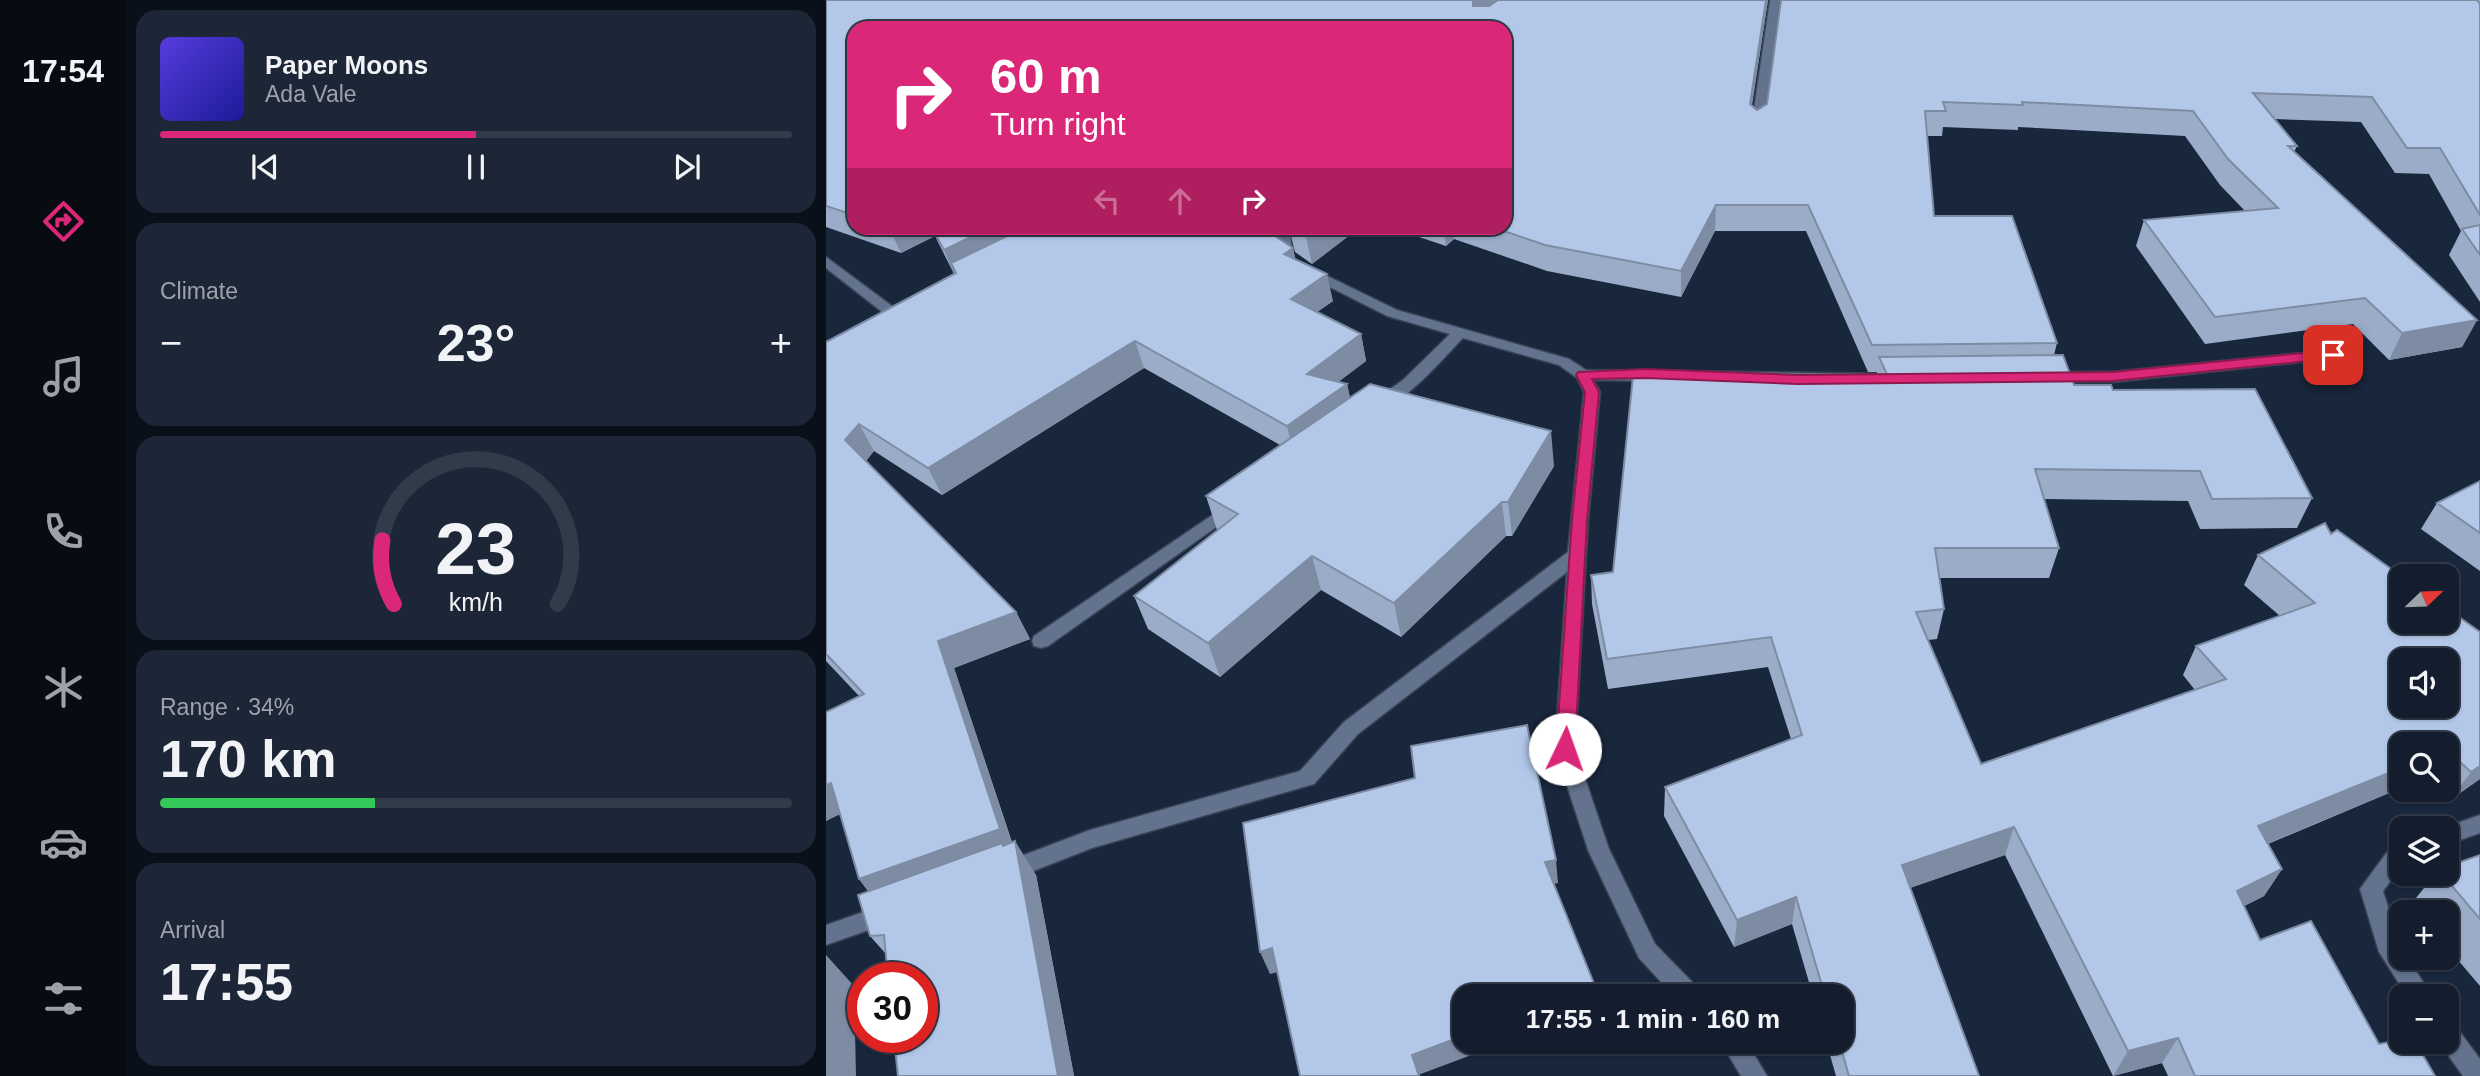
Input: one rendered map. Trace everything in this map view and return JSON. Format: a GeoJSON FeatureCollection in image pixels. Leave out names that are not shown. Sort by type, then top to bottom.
{"type":"FeatureCollection","features":[{"type":"Feature","properties":{"kind":"street"},"geometry":{"type":"LineString","coordinates":[[1757,129],[1775,0]]}},
{"type":"Feature","properties":{"kind":"street"},"geometry":{"type":"LineString","coordinates":[[1281,235],[1280,255],[1392,313],[1564,362],[1583,375],[1592,392],[1577,555],[1565,749],[1599,850],[1647,951],[1679,984]]}},
{"type":"Feature","properties":{"kind":"street"},"geometry":{"type":"LineString","coordinates":[[826,261],[895,315]]}},
{"type":"Feature","properties":{"kind":"street"},"geometry":{"type":"LineString","coordinates":[[1366,414],[1409,384],[1460,333]]}},
{"type":"Feature","properties":{"kind":"street"},"geometry":{"type":"LineString","coordinates":[[2031,377],[2113,376],[2333,355]]}},
{"type":"Feature","properties":{"kind":"street"},"geometry":{"type":"LineString","coordinates":[[1583,375],[1646,373],[1797,380],[1921,378]]}},
{"type":"Feature","properties":{"kind":"street"},"geometry":{"type":"LineString","coordinates":[[1041,641],[1247,497]]}},
{"type":"Feature","properties":{"kind":"street"},"geometry":{"type":"LineString","coordinates":[[991,877],[1090,839],[1307,778],[1351,728],[1577,555]]}},
{"type":"Feature","properties":{"kind":"street"},"geometry":{"type":"LineString","coordinates":[[2459,831],[2480,824]]}},
{"type":"Feature","properties":{"kind":"street"},"geometry":{"type":"LineString","coordinates":[[2389,867],[2371,889],[2390,952],[2413,984]]}},
{"type":"Feature","properties":{"kind":"street"},"geometry":{"type":"LineString","coordinates":[[826,935],[903,909]]}},
{"type":"Feature","properties":{"kind":"street"},"geometry":{"type":"LineString","coordinates":[[2459,1049],[2478,1076]]}},
{"type":"Feature","properties":{"kind":"street"},"geometry":{"type":"LineString","coordinates":[[1741,1054],[1755,1076]]}},
{"type":"Feature","properties":{"kind":"building"},"geometry":{"type":"Polygon","coordinates":[[[826,0],[1476,0],[1473,6],[1489,6],[1498,0],[1766,0],[1750,104],[1757,110],[1767,104],[1781,0],[2477,0],[2480,4],[2480,215],[2440,148],[2407,148],[2372,97],[2253,93],[2297,146],[2288,146],[2477,320],[2402,333],[2365,298],[2215,317],[2144,220],[2278,208],[2228,159],[2193,111],[2022,102],[2023,105],[1943,102],[1946,111],[1925,111],[1934,216],[2012,216],[2057,343],[1872,345],[1808,205],[1716,205],[1681,271],[1545,245],[1512,234],[1512,21],[847,21],[847,213],[826,206],[826,0]]]}},
{"type":"Feature","properties":{"kind":"building"},"geometry":{"type":"Polygon","coordinates":[[[2480,225],[2480,255],[2462,229],[2480,225]]]}},
{"type":"Feature","properties":{"kind":"building"},"geometry":{"type":"Polygon","coordinates":[[[936,235],[975,235],[944,250],[936,235]]]}},
{"type":"Feature","properties":{"kind":"building"},"geometry":{"type":"Polygon","coordinates":[[[1009,235],[1275,236],[1293,248],[1284,254],[1327,274],[1291,299],[1361,334],[1307,374],[1347,384],[1287,426],[1135,341],[928,468],[859,424],[845,440],[1016,612],[938,641],[1000,829],[859,879],[831,783],[826,785],[826,712],[864,694],[826,654],[826,342],[956,273],[951,263],[1009,235]]]}},
{"type":"Feature","properties":{"kind":"building"},"geometry":{"type":"Polygon","coordinates":[[[2063,355],[2074,385],[2111,385],[2113,390],[2255,389],[2312,498],[2212,499],[2200,471],[2035,469],[2059,548],[1935,548],[1944,609],[1916,612],[1981,764],[2226,679],[2196,646],[2315,603],[2258,555],[2325,523],[2331,534],[2337,530],[2389,567],[2389,634],[2459,634],[2459,617],[2480,632],[2480,766],[2471,772],[2459,761],[2459,732],[2389,732],[2389,773],[2258,826],[2282,869],[2237,891],[2260,940],[2311,921],[2379,1044],[2389,1042],[2389,1054],[2422,1054],[2435,1076],[2195,1076],[2178,1038],[2128,1051],[2014,827],[1902,865],[1979,1076],[1849,1076],[1843,1054],[1854,1054],[1854,984],[1821,984],[1796,897],[1737,920],[1665,787],[1802,735],[1771,637],[1607,659],[1591,575],[1613,572],[1633,376],[1779,382],[1890,381],[1879,357],[2063,355]]]}},
{"type":"Feature","properties":{"kind":"building"},"geometry":{"type":"Polygon","coordinates":[[[1370,384],[1551,431],[1508,502],[1502,502],[1394,603],[1312,556],[1208,643],[1134,596],[1238,514],[1206,496],[1370,384]]]}},
{"type":"Feature","properties":{"kind":"building"},"geometry":{"type":"Polygon","coordinates":[[[2480,481],[2480,533],[2437,503],[2480,481]]]}},
{"type":"Feature","properties":{"kind":"building"},"geometry":{"type":"Polygon","coordinates":[[[1527,725],[1556,860],[1545,862],[1594,984],[1452,984],[1452,1040],[1412,1055],[1419,1076],[1300,1076],[1272,948],[1260,952],[1243,823],[1415,778],[1411,746],[1527,725]]]}},
{"type":"Feature","properties":{"kind":"building"},"geometry":{"type":"Polygon","coordinates":[[[1015,841],[1058,1076],[898,1076],[896,1053],[938,1053],[938,962],[887,962],[884,935],[870,936],[858,895],[1002,843],[1003,846],[1015,841]]]}},
{"type":"Feature","properties":{"kind":"building"},"geometry":{"type":"Polygon","coordinates":[[[2480,855],[2480,919],[2452,886],[2459,886],[2459,862],[2480,855]]]}},
{"type":"Feature","properties":{"kind":"route"},"geometry":{"type":"LineString","coordinates":[[1565,749],[1579,520],[1592,392],[1583,375],[1646,373],[1797,380],[2113,376],[2333,355]]}}]}
